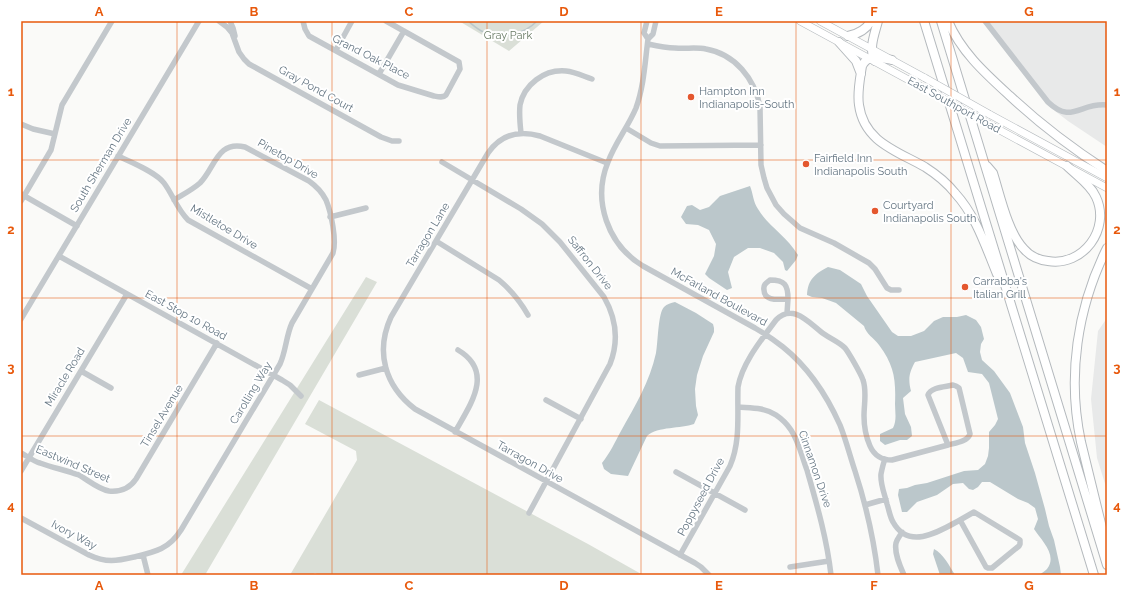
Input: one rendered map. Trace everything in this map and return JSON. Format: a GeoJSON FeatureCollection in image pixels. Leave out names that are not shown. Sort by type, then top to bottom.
{"type":"FeatureCollection","features":[{"type":"Feature","properties":{"kind":"highway"},"geometry":{"type":"LineString","coordinates":[[848,36],[857,34],[864,30],[871,21]]}},
{"type":"Feature","properties":{"kind":"highway"},"geometry":{"type":"LineString","coordinates":[[873,60],[872,49],[878,21]]}},
{"type":"Feature","properties":{"kind":"highway"},"geometry":{"type":"LineString","coordinates":[[924,21],[1094,575]]}},
{"type":"Feature","properties":{"kind":"highway"},"geometry":{"type":"LineString","coordinates":[[941,21],[1107,565]]}},
{"type":"Feature","properties":{"kind":"highway"},"geometry":{"type":"LineString","coordinates":[[948,21],[965,51],[980,68],[1024,110],[1107,171]]}},
{"type":"Feature","properties":{"kind":"highway"},"geometry":{"type":"LineString","coordinates":[[839,42],[856,61],[861,74]]}},
{"type":"Feature","properties":{"kind":"highway"},"geometry":{"type":"LineString","coordinates":[[892,60],[881,58],[864,62],[862,66],[858,96],[862,118],[874,137],[884,145],[926,168],[955,192],[965,205],[980,231],[1015,317]]}},
{"type":"Feature","properties":{"kind":"highway"},"geometry":{"type":"LineString","coordinates":[[984,162],[993,173],[1011,230],[1017,241],[1028,253],[1042,260],[1053,262],[1069,260],[1084,252],[1096,237],[1101,219],[1100,206],[1096,196],[1090,187],[1067,166]]}},
{"type":"Feature","properties":{"kind":"highway"},"geometry":{"type":"LineString","coordinates":[[1107,248],[1094,277],[1082,319],[1076,354],[1075,394],[1081,442],[1107,548]]}},
{"type":"Feature","properties":{"kind":"main road","name":"East Southport Road"},"geometry":{"type":"LineString","coordinates":[[800,21],[1107,188]]}},
{"type":"Feature","properties":{"kind":"main road","name":"East Southport Road"},"geometry":{"type":"LineString","coordinates":[[820,21],[1107,178]]}},
{"type":"Feature","properties":{"kind":"street"},"geometry":{"type":"LineString","coordinates":[[77,226],[22,197],[50,152],[56,134],[59,113],[62,105],[112,21]]}},
{"type":"Feature","properties":{"kind":"street","name":"South Sherman Drive"},"geometry":{"type":"LineString","coordinates":[[21,319],[199,21]]}},
{"type":"Feature","properties":{"kind":"street","name":"Gray Pond Court"},"geometry":{"type":"LineString","coordinates":[[219,21],[232,33],[240,55],[250,65],[381,138],[399,141]]}},
{"type":"Feature","properties":{"kind":"street","name":"Gray Pond Court"},"geometry":{"type":"LineString","coordinates":[[230,21],[235,40]]}},
{"type":"Feature","properties":{"kind":"street","name":"Grand Oak Place"},"geometry":{"type":"LineString","coordinates":[[303,21],[309,36],[401,86],[434,96],[441,97],[446,95],[460,69],[460,64],[458,61],[404,31]]}},
{"type":"Feature","properties":{"kind":"street"},"geometry":{"type":"LineString","coordinates":[[336,50],[352,21]]}},
{"type":"Feature","properties":{"kind":"street"},"geometry":{"type":"LineString","coordinates":[[379,74],[404,31],[386,21]]}},
{"type":"Feature","properties":{"kind":"street","name":"McFarland Boulevard"},"geometry":{"type":"LineString","coordinates":[[647,21],[644,33],[648,41]]}},
{"type":"Feature","properties":{"kind":"street","name":"McFarland Boulevard"},"geometry":{"type":"LineString","coordinates":[[656,21],[653,34],[648,41],[639,96],[633,114],[604,173],[602,198],[610,231],[625,252],[633,259],[766,334],[783,347],[811,376],[825,397],[842,431],[865,505],[872,535],[878,575]]}},
{"type":"Feature","properties":{"kind":"street"},"geometry":{"type":"LineString","coordinates":[[986,21],[1048,102],[1055,108],[1070,113],[1092,105],[1107,105]]}},
{"type":"Feature","properties":{"kind":"street"},"geometry":{"type":"LineString","coordinates":[[648,41],[676,48],[708,49],[727,57],[742,69],[750,79],[759,100],[761,165],[766,186],[774,201],[784,214],[800,228],[834,243],[869,263],[875,269],[887,288],[891,290],[899,290]]}},
{"type":"Feature","properties":{"kind":"street"},"geometry":{"type":"LineString","coordinates":[[592,79],[574,73],[560,71],[538,78],[529,87],[522,100],[520,112],[521,133],[540,136],[608,163]]}},
{"type":"Feature","properties":{"kind":"street"},"geometry":{"type":"LineString","coordinates":[[21,124],[32,129],[56,134]]}},
{"type":"Feature","properties":{"kind":"street"},"geometry":{"type":"LineString","coordinates":[[626,128],[651,143],[660,146],[761,145]]}},
{"type":"Feature","properties":{"kind":"street","name":"Tarragon Lane"},"geometry":{"type":"LineString","coordinates":[[386,368],[383,347],[384,336],[388,323],[394,312],[488,153],[495,145],[506,137],[521,133]]}},
{"type":"Feature","properties":{"kind":"street","name":"Pinetop Drive"},"geometry":{"type":"LineString","coordinates":[[174,200],[195,187],[201,181],[220,153],[229,148],[241,146],[251,149],[312,183],[322,193],[326,200],[330,216]]}},
{"type":"Feature","properties":{"kind":"street","name":"Mistletoe Drive"},"geometry":{"type":"LineString","coordinates":[[118,156],[160,179],[182,214],[188,220],[312,289]]}},
{"type":"Feature","properties":{"kind":"street","name":"Saffron Drive"},"geometry":{"type":"LineString","coordinates":[[442,162],[523,210],[550,231],[569,251],[604,297],[612,314],[615,328],[614,354],[608,368],[529,513]]}},
{"type":"Feature","properties":{"kind":"street"},"geometry":{"type":"LineString","coordinates":[[330,216],[366,208]]}},
{"type":"Feature","properties":{"kind":"street","name":"Carolling Way"},"geometry":{"type":"LineString","coordinates":[[143,555],[162,548],[179,534],[273,375],[283,356],[292,323],[331,256],[334,248],[335,238],[330,216]]}},
{"type":"Feature","properties":{"kind":"street"},"geometry":{"type":"LineString","coordinates":[[436,241],[499,280],[516,297],[528,315]]}},
{"type":"Feature","properties":{"kind":"street","name":"East Stop 10 Road"},"geometry":{"type":"LineString","coordinates":[[59,256],[290,384],[301,396]]}},
{"type":"Feature","properties":{"kind":"street"},"geometry":{"type":"LineString","coordinates":[[788,299],[774,299],[767,297],[764,287],[770,280],[784,283],[788,290],[788,299],[787,313],[802,316],[847,351],[864,382],[864,423],[870,446],[880,458],[888,460],[895,459],[948,445],[966,440],[970,435],[959,388],[955,385],[932,390],[928,395],[948,445]]}},
{"type":"Feature","properties":{"kind":"street","name":"Miracle Road"},"geometry":{"type":"LineString","coordinates":[[21,471],[126,294]]}},
{"type":"Feature","properties":{"kind":"street","name":"Poppyseed Drive"},"geometry":{"type":"LineString","coordinates":[[680,555],[730,466],[736,449],[738,387],[745,364],[777,319],[781,315],[787,313]]}},
{"type":"Feature","properties":{"kind":"street","name":"Tinsel Avenue"},"geometry":{"type":"LineString","coordinates":[[118,491],[127,488],[135,480],[217,343]]}},
{"type":"Feature","properties":{"kind":"street"},"geometry":{"type":"LineString","coordinates":[[455,432],[477,389],[477,374],[472,362],[465,354],[458,350]]}},
{"type":"Feature","properties":{"kind":"street"},"geometry":{"type":"LineString","coordinates":[[359,375],[386,368]]}},
{"type":"Feature","properties":{"kind":"street","name":"Tarragon Drive"},"geometry":{"type":"LineString","coordinates":[[386,368],[394,388],[406,403],[422,414],[680,555],[701,567],[709,575]]}},
{"type":"Feature","properties":{"kind":"street"},"geometry":{"type":"LineString","coordinates":[[81,371],[110,388]]}},
{"type":"Feature","properties":{"kind":"street"},"geometry":{"type":"LineString","coordinates":[[546,400],[580,419]]}},
{"type":"Feature","properties":{"kind":"street","name":"Cinnamon Drive"},"geometry":{"type":"LineString","coordinates":[[738,407],[760,408],[772,412],[784,421],[791,429],[818,506],[830,560],[831,575]]}},
{"type":"Feature","properties":{"kind":"street","name":"Eastwind Street"},"geometry":{"type":"LineString","coordinates":[[21,452],[39,463],[79,475],[103,489],[118,491]]}},
{"type":"Feature","properties":{"kind":"street"},"geometry":{"type":"LineString","coordinates":[[885,459],[881,477],[886,499],[891,518],[895,526],[902,532],[913,537],[927,536],[940,531],[960,520],[973,513],[976,513],[1020,539],[1020,544],[993,568],[988,568],[986,567],[960,520]]}},
{"type":"Feature","properties":{"kind":"street"},"geometry":{"type":"LineString","coordinates":[[676,472],[745,510]]}},
{"type":"Feature","properties":{"kind":"street"},"geometry":{"type":"LineString","coordinates":[[865,505],[886,499]]}},
{"type":"Feature","properties":{"kind":"street","name":"Ivory Way"},"geometry":{"type":"LineString","coordinates":[[21,518],[97,559],[105,561],[118,561],[143,555]]}},
{"type":"Feature","properties":{"kind":"street"},"geometry":{"type":"LineString","coordinates":[[902,532],[897,540],[896,546],[899,562],[904,575]]}},
{"type":"Feature","properties":{"kind":"street"},"geometry":{"type":"LineString","coordinates":[[143,555],[148,575]]}},
{"type":"Feature","properties":{"kind":"street"},"geometry":{"type":"LineString","coordinates":[[790,567],[830,560]]}},
{"type":"Feature","properties":{"kind":"shaded area"},"geometry":{"type":"Polygon","coordinates":[[[982,21],[1107,21],[1107,147],[1068,121],[1046,104],[982,21]]]}},
{"type":"Feature","properties":{"kind":"shaded area"},"geometry":{"type":"Polygon","coordinates":[[[750,186],[756,206],[762,215],[789,242],[798,255],[787,271],[785,270],[783,262],[774,253],[760,248],[748,248],[734,257],[728,272],[732,288],[727,290],[705,274],[714,256],[716,244],[709,230],[698,225],[686,224],[681,217],[687,206],[692,205],[700,210],[709,207],[720,196],[750,186]]]}},
{"type":"Feature","properties":{"kind":"shaded area"},"geometry":{"type":"Polygon","coordinates":[[[828,267],[840,270],[861,284],[867,296],[892,332],[898,336],[911,336],[924,331],[934,321],[943,317],[957,317],[966,315],[976,320],[981,327],[984,339],[981,344],[980,352],[982,360],[994,371],[1010,393],[1023,427],[1025,443],[1054,540],[1061,575],[1039,575],[1047,569],[1051,558],[1050,553],[1034,529],[1038,519],[1035,508],[990,482],[982,482],[973,490],[969,489],[963,483],[953,484],[937,495],[917,502],[907,512],[902,512],[898,495],[899,489],[927,483],[964,471],[978,470],[985,464],[989,448],[989,432],[998,419],[989,383],[982,374],[968,372],[963,358],[956,353],[915,362],[911,369],[910,376],[911,391],[903,398],[905,414],[911,427],[912,436],[907,440],[900,440],[885,445],[880,441],[880,434],[893,428],[895,419],[895,387],[891,366],[884,352],[866,331],[864,326],[836,303],[807,295],[809,285],[813,278],[819,272],[828,267]]]}},
{"type":"Feature","properties":{"kind":"shaded area"},"geometry":{"type":"Polygon","coordinates":[[[675,302],[713,324],[714,328],[714,332],[703,356],[697,375],[695,389],[698,415],[694,424],[683,427],[663,429],[647,436],[628,476],[611,474],[604,469],[602,463],[637,403],[650,373],[656,353],[659,322],[662,310],[666,305],[675,302]]]}},
{"type":"Feature","properties":{"kind":"shaded area"},"geometry":{"type":"Polygon","coordinates":[[[1107,318],[1107,490],[1097,458],[1091,399],[1098,331],[1107,318]]]}},
{"type":"Feature","properties":{"kind":"shaded area"},"geometry":{"type":"Polygon","coordinates":[[[934,549],[949,564],[955,575],[940,575],[933,554],[934,549]]]}},
{"type":"Feature","properties":{"kind":"green space","name":"Gray Park"},"geometry":{"type":"Polygon","coordinates":[[[459,21],[544,21],[509,51],[459,21]]]}},
{"type":"Feature","properties":{"kind":"green space"},"geometry":{"type":"Polygon","coordinates":[[[366,277],[377,282],[205,575],[181,575],[366,277]]]}},
{"type":"Feature","properties":{"kind":"green space"},"geometry":{"type":"Polygon","coordinates":[[[319,400],[643,575],[319,575],[315,573],[312,575],[290,575],[357,460],[356,451],[305,424],[319,400]]]}},
{"type":"Feature","properties":{"kind":"waterway"},"geometry":{"type":"LineString","coordinates":[[468,21],[482,31],[497,35],[519,32],[532,26],[537,21]]}},
{"type":"Feature","properties":{"kind":"place","name":"Hampton Inn Indianapolis-South"},"geometry":{"type":"Point","coordinates":[691,97]}},
{"type":"Feature","properties":{"kind":"place","name":"Fairfield Inn Indianapolis South"},"geometry":{"type":"Point","coordinates":[806,164]}},
{"type":"Feature","properties":{"kind":"place","name":"Courtyard Indianapolis South"},"geometry":{"type":"Point","coordinates":[875,211]}},
{"type":"Feature","properties":{"kind":"place","name":"Carrabba's Italian Grill"},"geometry":{"type":"Point","coordinates":[965,287]}}]}
